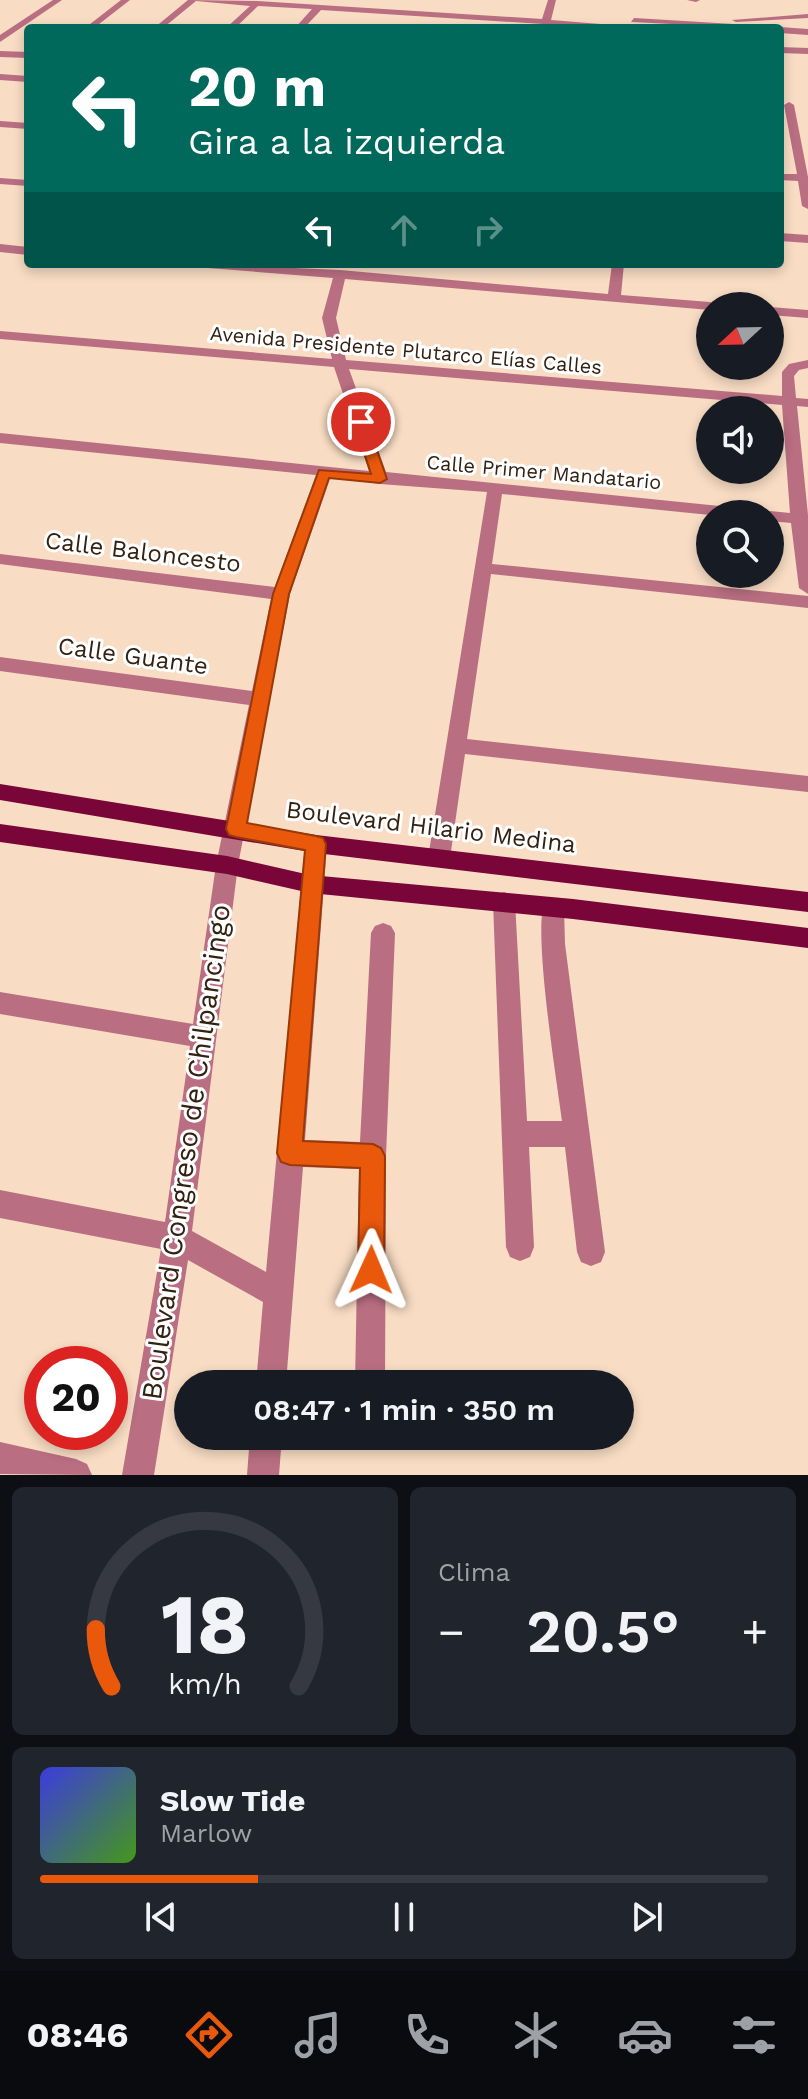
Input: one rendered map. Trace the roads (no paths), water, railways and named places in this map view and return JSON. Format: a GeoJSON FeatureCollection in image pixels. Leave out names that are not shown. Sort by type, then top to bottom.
{"type":"FeatureCollection","features":[{"type":"Feature","properties":{"kind":"main road","name":"Boulevard Hilario Medina"},"geometry":{"type":"LineString","coordinates":[[0,792],[316,844],[808,902]]}},
{"type":"Feature","properties":{"kind":"main road"},"geometry":{"type":"LineString","coordinates":[[0,833],[227,865],[310,884],[504,902],[808,938]]}},
{"type":"Feature","properties":{"kind":"street"},"geometry":{"type":"LineString","coordinates":[[0,39],[58,0]]}},
{"type":"Feature","properties":{"kind":"street"},"geometry":{"type":"LineString","coordinates":[[94,24],[126,0]]}},
{"type":"Feature","properties":{"kind":"street"},"geometry":{"type":"LineString","coordinates":[[163,24],[193,0]]}},
{"type":"Feature","properties":{"kind":"street"},"geometry":{"type":"LineString","coordinates":[[200,0],[318,2],[546,18],[701,24]]}},
{"type":"Feature","properties":{"kind":"street"},"geometry":{"type":"LineString","coordinates":[[310,0],[318,2]]}},
{"type":"Feature","properties":{"kind":"street"},"geometry":{"type":"LineString","coordinates":[[546,18],[552,0]]}},
{"type":"Feature","properties":{"kind":"street"},"geometry":{"type":"LineString","coordinates":[[302,24],[318,2]]}},
{"type":"Feature","properties":{"kind":"street"},"geometry":{"type":"LineString","coordinates":[[234,24],[257,3]]}},
{"type":"Feature","properties":{"kind":"street"},"geometry":{"type":"LineString","coordinates":[[379,5],[511,24],[546,18],[572,24]]}},
{"type":"Feature","properties":{"kind":"street"},"geometry":{"type":"LineString","coordinates":[[375,19],[379,5]]}},
{"type":"Feature","properties":{"kind":"street"},"geometry":{"type":"LineString","coordinates":[[442,24],[448,15]]}},
{"type":"Feature","properties":{"kind":"street"},"geometry":{"type":"LineString","coordinates":[[689,23],[808,16]]}},
{"type":"Feature","properties":{"kind":"street"},"geometry":{"type":"LineString","coordinates":[[784,30],[808,32]]}},
{"type":"Feature","properties":{"kind":"street"},"geometry":{"type":"LineString","coordinates":[[784,37],[808,38]]}},
{"type":"Feature","properties":{"kind":"street"},"geometry":{"type":"LineString","coordinates":[[784,50],[808,51]]}},
{"type":"Feature","properties":{"kind":"street"},"geometry":{"type":"LineString","coordinates":[[0,54],[24,55]]}},
{"type":"Feature","properties":{"kind":"street"},"geometry":{"type":"LineString","coordinates":[[0,77],[24,79]]}},
{"type":"Feature","properties":{"kind":"street"},"geometry":{"type":"LineString","coordinates":[[789,105],[808,206]]}},
{"type":"Feature","properties":{"kind":"street"},"geometry":{"type":"LineString","coordinates":[[0,124],[24,126]]}},
{"type":"Feature","properties":{"kind":"street"},"geometry":{"type":"LineString","coordinates":[[784,128],[808,134]]}},
{"type":"Feature","properties":{"kind":"street"},"geometry":{"type":"LineString","coordinates":[[784,178],[805,181]]}},
{"type":"Feature","properties":{"kind":"street"},"geometry":{"type":"LineString","coordinates":[[0,181],[24,183]]}},
{"type":"Feature","properties":{"kind":"street"},"geometry":{"type":"LineString","coordinates":[[784,237],[808,239]]}},
{"type":"Feature","properties":{"kind":"street"},"geometry":{"type":"LineString","coordinates":[[0,248],[24,249]]}},
{"type":"Feature","properties":{"kind":"street"},"geometry":{"type":"LineString","coordinates":[[317,268],[340,274],[696,305]]}},
{"type":"Feature","properties":{"kind":"street"},"geometry":{"type":"LineString","coordinates":[[614,299],[618,268]]}},
{"type":"Feature","properties":{"kind":"street"},"geometry":{"type":"LineString","coordinates":[[340,274],[329,318],[341,366],[380,479]]}},
{"type":"Feature","properties":{"kind":"street"},"geometry":{"type":"LineString","coordinates":[[784,312],[808,314]]}},
{"type":"Feature","properties":{"kind":"street","name":"Avenida Presidente Plutarco Elías Calles"},"geometry":{"type":"LineString","coordinates":[[0,335],[808,403]]}},
{"type":"Feature","properties":{"kind":"street"},"geometry":{"type":"LineString","coordinates":[[808,364],[794,367],[787,375],[808,588]]}},
{"type":"Feature","properties":{"kind":"street","name":"Calle Primer Mandatario"},"geometry":{"type":"LineString","coordinates":[[0,438],[696,509]]}},
{"type":"Feature","properties":{"kind":"street","name":"Boulevard Congreso de Chilpancingo"},"geometry":{"type":"LineString","coordinates":[[138,1475],[177,1238],[227,865],[281,594],[324,473]]}},
{"type":"Feature","properties":{"kind":"street"},"geometry":{"type":"LineString","coordinates":[[439,858],[495,489]]}},
{"type":"Feature","properties":{"kind":"street","name":"Calle Baloncesto"},"geometry":{"type":"LineString","coordinates":[[0,559],[281,594]]}},
{"type":"Feature","properties":{"kind":"street"},"geometry":{"type":"LineString","coordinates":[[482,568],[808,602]]}},
{"type":"Feature","properties":{"kind":"street","name":"Calle Guante"},"geometry":{"type":"LineString","coordinates":[[0,664],[258,699]]}},
{"type":"Feature","properties":{"kind":"street"},"geometry":{"type":"LineString","coordinates":[[456,745],[808,784]]}},
{"type":"Feature","properties":{"kind":"street"},"geometry":{"type":"LineString","coordinates":[[272,1370],[310,884],[316,844]]}},
{"type":"Feature","properties":{"kind":"street"},"geometry":{"type":"LineString","coordinates":[[504,902],[520,1247]]}},
{"type":"Feature","properties":{"kind":"street"},"geometry":{"type":"LineString","coordinates":[[553,908],[553,944],[591,1252]]}},
{"type":"Feature","properties":{"kind":"street"},"geometry":{"type":"LineString","coordinates":[[370,1370],[373,1156],[383,933]]}},
{"type":"Feature","properties":{"kind":"street"},"geometry":{"type":"LineString","coordinates":[[0,1003],[205,1037]]}},
{"type":"Feature","properties":{"kind":"street"},"geometry":{"type":"LineString","coordinates":[[514,1134],[576,1134]]}},
{"type":"Feature","properties":{"kind":"street"},"geometry":{"type":"LineString","coordinates":[[290,1153],[373,1156]]}},
{"type":"Feature","properties":{"kind":"street"},"geometry":{"type":"LineString","coordinates":[[0,1204],[177,1238],[279,1295]]}},
{"type":"Feature","properties":{"kind":"street"},"geometry":{"type":"LineString","coordinates":[[263,1475],[265,1450]]}},
{"type":"Feature","properties":{"kind":"street"},"geometry":{"type":"LineString","coordinates":[[0,1458],[76,1475]]}}]}
